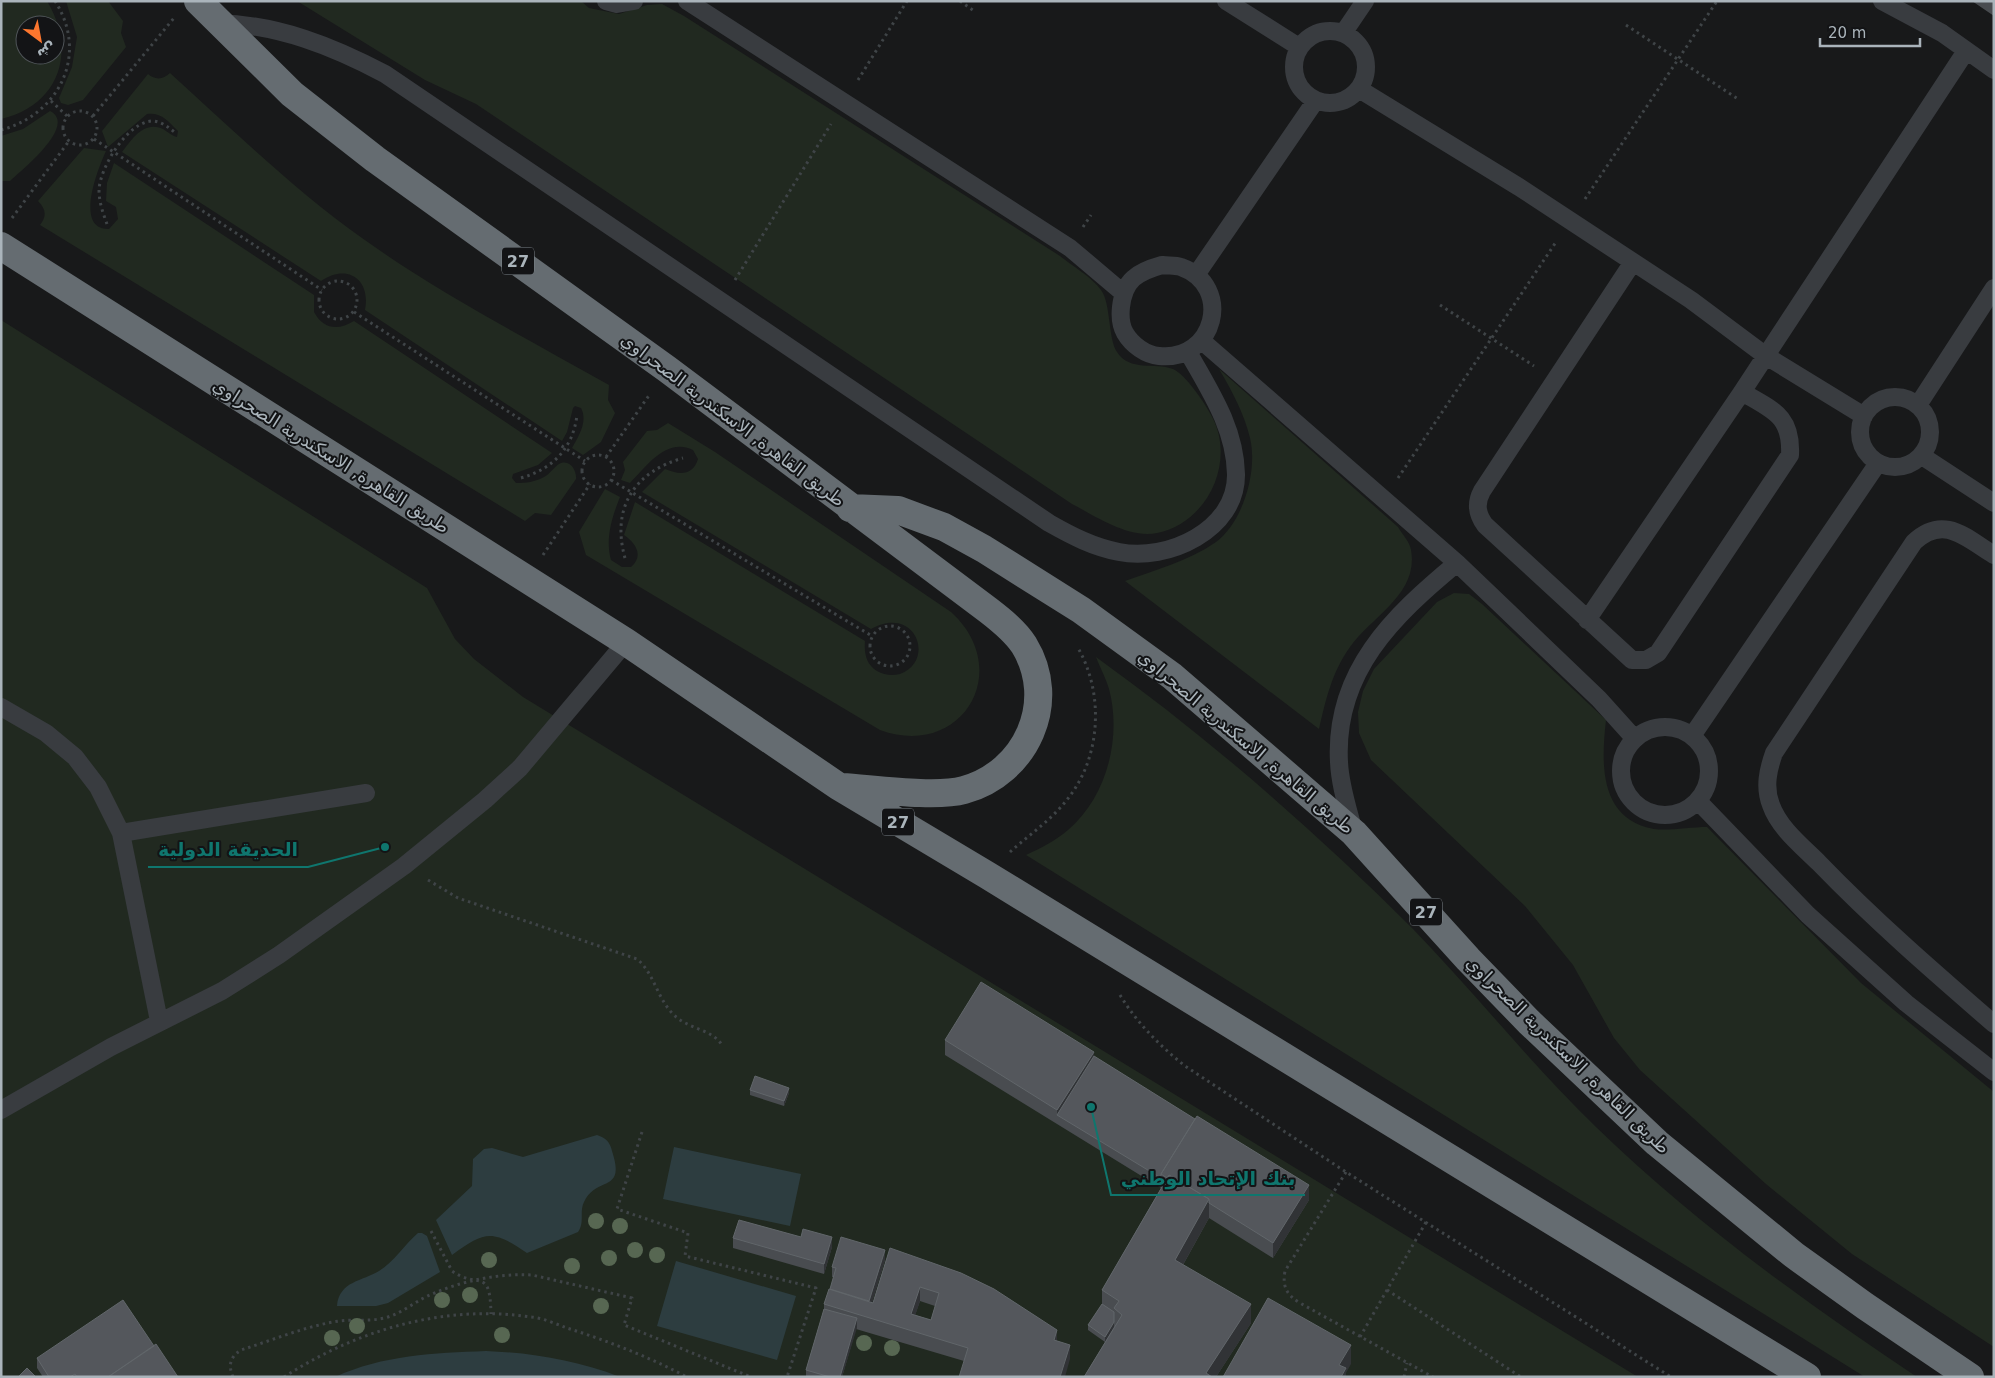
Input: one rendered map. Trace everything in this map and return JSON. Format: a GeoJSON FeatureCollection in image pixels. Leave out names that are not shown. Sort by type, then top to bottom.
{"type":"FeatureCollection","features":[{"type":"Feature","properties":{"kind":"highway","name":"طريق القاهرة, الاسكندرية الصحراوي"},"geometry":{"type":"LineString","coordinates":[[198,1],[218,23],[292,94],[375,159],[667,369],[850,508],[898,510],[944,526],[984,548],[1081,610],[1172,676],[1354,833],[1522,1015],[1657,1143],[1794,1255],[1970,1377]]}},
{"type":"Feature","properties":{"kind":"highway","name":"طريق القاهرة, الاسكندرية الصحراوي"},"geometry":{"type":"LineString","coordinates":[[4,236],[526,580],[626,642],[838,786],[987,875],[1100,946],[1807,1377]]}},
{"type":"Feature","properties":{"kind":"highway","name":"27"},"geometry":{"type":"LineString","coordinates":[[838,786],[937,793],[962,791],[984,783],[1004,770],[1020,754],[1031,734],[1037,711],[1038,688],[1034,665],[1023,644],[1008,626],[850,508]]}},
{"type":"Feature","properties":{"kind":"lane"},"geometry":{"type":"LineString","coordinates":[[606,1],[617,4],[634,1]]}},
{"type":"Feature","properties":{"kind":"lane"},"geometry":{"type":"LineString","coordinates":[[687,1],[1070,248],[1122,292]]}},
{"type":"Feature","properties":{"kind":"lane"},"geometry":{"type":"LineString","coordinates":[[1226,1],[1299,47]]}},
{"type":"Feature","properties":{"kind":"lane"},"geometry":{"type":"LineString","coordinates":[[1344,32],[1365,1]]}},
{"type":"Feature","properties":{"kind":"lane"},"geometry":{"type":"LineString","coordinates":[[1882,1],[1917,18],[1994,70]]}},
{"type":"Feature","properties":{"kind":"lane"},"geometry":{"type":"LineString","coordinates":[[218,23],[244,24],[303,37],[331,47],[385,74],[1049,523],[1090,545],[1121,553],[1166,552],[1195,539],[1216,522],[1229,506],[1236,476],[1232,438],[1221,411],[1188,352]]}},
{"type":"Feature","properties":{"kind":"lane"},"geometry":{"type":"LineString","coordinates":[[1327,30],[1344,32],[1357,42],[1365,57],[1365,74],[1359,89],[1346,99],[1331,103],[1316,100],[1303,91],[1295,78],[1293,62],[1299,47],[1310,36],[1327,30]]}},
{"type":"Feature","properties":{"kind":"lane"},"geometry":{"type":"LineString","coordinates":[[1587,620],[1766,356],[1966,51]]}},
{"type":"Feature","properties":{"kind":"lane"},"geometry":{"type":"LineString","coordinates":[[1359,89],[1570,221],[1691,300],[1766,356],[1864,416]]}},
{"type":"Feature","properties":{"kind":"lane"},"geometry":{"type":"LineString","coordinates":[[1196,275],[1316,100]]}},
{"type":"Feature","properties":{"kind":"lane"},"geometry":{"type":"LineString","coordinates":[[1632,262],[1482,491],[1477,507],[1479,517],[1485,525],[1632,660],[1646,660],[1658,653],[1790,455],[1791,440],[1783,419],[1742,392]]}},
{"type":"Feature","properties":{"kind":"lane"},"geometry":{"type":"LineString","coordinates":[[1162,265],[1180,267],[1196,275],[1207,289],[1213,307],[1211,324],[1202,341],[1188,352],[1170,357],[1152,355],[1137,347],[1125,333],[1120,316],[1122,292],[1130,282],[1144,270],[1162,265]]}},
{"type":"Feature","properties":{"kind":"lane"},"geometry":{"type":"LineString","coordinates":[[1918,405],[1994,288]]}},
{"type":"Feature","properties":{"kind":"lane"},"geometry":{"type":"LineString","coordinates":[[1202,341],[1457,563],[1599,699],[1635,739]]}},
{"type":"Feature","properties":{"kind":"lane"},"geometry":{"type":"LineString","coordinates":[[1888,398],[1909,399],[1918,405],[1930,424],[1931,435],[1922,456],[1913,464],[1890,468],[1878,463],[1868,455],[1861,443],[1860,429],[1864,416],[1870,407],[1888,398]]}},
{"type":"Feature","properties":{"kind":"lane"},"geometry":{"type":"LineString","coordinates":[[1922,456],[1994,503]]}},
{"type":"Feature","properties":{"kind":"lane"},"geometry":{"type":"LineString","coordinates":[[1692,736],[1878,463]]}},
{"type":"Feature","properties":{"kind":"lane"},"geometry":{"type":"LineString","coordinates":[[1994,555],[1957,532],[1946,528],[1934,529],[1923,534],[1914,542],[1774,753],[1768,769],[1767,786],[1770,804],[1778,820],[1802,846],[1894,937],[1994,1024]]}},
{"type":"Feature","properties":{"kind":"lane"},"geometry":{"type":"LineString","coordinates":[[1354,833],[1344,796],[1339,761],[1340,726],[1352,684],[1363,660],[1391,625],[1422,592],[1457,563]]}},
{"type":"Feature","properties":{"kind":"lane"},"geometry":{"type":"LineString","coordinates":[[1,1110],[159,1021],[222,991],[279,955],[404,866],[485,800],[520,768],[626,642]]}},
{"type":"Feature","properties":{"kind":"lane"},"geometry":{"type":"LineString","coordinates":[[1,707],[46,733],[75,757],[98,787],[121,833],[159,1021]]}},
{"type":"Feature","properties":{"kind":"lane"},"geometry":{"type":"LineString","coordinates":[[1669,726],[1682,729],[1692,736],[1707,755],[1710,768],[1705,792],[1698,801],[1682,812],[1663,816],[1650,813],[1630,798],[1623,786],[1622,761],[1627,749],[1635,739],[1645,732],[1669,726]]}},
{"type":"Feature","properties":{"kind":"lane"},"geometry":{"type":"LineString","coordinates":[[121,833],[366,793]]}},
{"type":"Feature","properties":{"kind":"lane"},"geometry":{"type":"LineString","coordinates":[[1698,801],[1808,915],[1906,1003],[1994,1072]]}},
{"type":"Feature","properties":{"kind":"path"},"geometry":{"type":"LineString","coordinates":[[1,130],[18,125],[35,115],[51,101],[61,85],[68,67],[70,48],[68,29],[56,1]]}},
{"type":"Feature","properties":{"kind":"path"},"geometry":{"type":"LineString","coordinates":[[721,302],[907,1]]}},
{"type":"Feature","properties":{"kind":"path"},"geometry":{"type":"LineString","coordinates":[[960,1],[974,11]]}},
{"type":"Feature","properties":{"kind":"path"},"geometry":{"type":"LineString","coordinates":[[1384,499],[1717,1]]}},
{"type":"Feature","properties":{"kind":"path"},"geometry":{"type":"LineString","coordinates":[[93,116],[176,16]]}},
{"type":"Feature","properties":{"kind":"path"},"geometry":{"type":"LineString","coordinates":[[1626,25],[1738,99]]}},
{"type":"Feature","properties":{"kind":"path"},"geometry":{"type":"LineString","coordinates":[[51,101],[67,116]]}},
{"type":"Feature","properties":{"kind":"path"},"geometry":{"type":"LineString","coordinates":[[80,110],[93,116],[97,123],[94,139],[86,144],[77,145],[69,141],[62,129],[63,122],[67,116],[80,110]]}},
{"type":"Feature","properties":{"kind":"path"},"geometry":{"type":"LineString","coordinates":[[107,224],[100,204],[99,190],[101,177],[114,153],[135,127],[143,123],[160,122],[177,134]]}},
{"type":"Feature","properties":{"kind":"path"},"geometry":{"type":"LineString","coordinates":[[94,139],[322,290]]}},
{"type":"Feature","properties":{"kind":"path"},"geometry":{"type":"LineString","coordinates":[[4,236],[69,141]]}},
{"type":"Feature","properties":{"kind":"path"},"geometry":{"type":"LineString","coordinates":[[336,281],[346,282],[353,287],[357,295],[358,304],[354,312],[340,320],[324,314],[320,306],[322,290],[336,281]]}},
{"type":"Feature","properties":{"kind":"path"},"geometry":{"type":"LineString","coordinates":[[1440,305],[1555,380]]}},
{"type":"Feature","properties":{"kind":"path"},"geometry":{"type":"LineString","coordinates":[[354,312],[585,461]]}},
{"type":"Feature","properties":{"kind":"path"},"geometry":{"type":"LineString","coordinates":[[606,457],[667,369]]}},
{"type":"Feature","properties":{"kind":"path"},"geometry":{"type":"LineString","coordinates":[[520,478],[546,468],[566,448],[574,432],[577,414]]}},
{"type":"Feature","properties":{"kind":"path"},"geometry":{"type":"LineString","coordinates":[[585,461],[599,455],[606,457],[613,467],[611,480]]}},
{"type":"Feature","properties":{"kind":"path"},"geometry":{"type":"LineString","coordinates":[[625,558],[621,542],[621,525],[624,508],[631,493],[653,470],[683,458]]}},
{"type":"Feature","properties":{"kind":"path"},"geometry":{"type":"LineString","coordinates":[[585,461],[582,473],[590,484],[601,486],[611,480]]}},
{"type":"Feature","properties":{"kind":"path"},"geometry":{"type":"LineString","coordinates":[[611,480],[872,636]]}},
{"type":"Feature","properties":{"kind":"path"},"geometry":{"type":"LineString","coordinates":[[526,580],[590,484]]}},
{"type":"Feature","properties":{"kind":"path"},"geometry":{"type":"LineString","coordinates":[[887,626],[896,627],[904,631],[910,639],[911,648],[908,657],[902,664],[893,667],[884,666],[876,662],[871,654],[872,636],[878,629],[887,626]]}},
{"type":"Feature","properties":{"kind":"path"},"geometry":{"type":"LineString","coordinates":[[404,866],[458,898],[637,958],[643,963],[660,998],[673,1015],[686,1025],[712,1036],[722,1045]]}},
{"type":"Feature","properties":{"kind":"path"},"geometry":{"type":"LineString","coordinates":[[1100,946],[1115,988],[1128,1009],[1161,1047],[1185,1066],[1346,1172],[1672,1377]]}},
{"type":"Feature","properties":{"kind":"path"},"geometry":{"type":"LineString","coordinates":[[642,1132],[617,1210],[688,1233],[685,1256],[816,1288],[787,1377]]}},
{"type":"Feature","properties":{"kind":"path"},"geometry":{"type":"LineString","coordinates":[[1346,1172],[1284,1271],[1285,1289],[1292,1298],[1433,1377]]}},
{"type":"Feature","properties":{"kind":"path"},"geometry":{"type":"LineString","coordinates":[[1360,1337],[1426,1222]]}},
{"type":"Feature","properties":{"kind":"path"},"geometry":{"type":"LineString","coordinates":[[431,1230],[452,1271],[480,1280],[489,1288],[490,1314]]}},
{"type":"Feature","properties":{"kind":"path"},"geometry":{"type":"LineString","coordinates":[[233,1377],[230,1368],[231,1361],[234,1355],[241,1350],[319,1325],[341,1320],[371,1320],[389,1317],[430,1294],[455,1285],[506,1274],[532,1275],[632,1298],[624,1325],[750,1377]]}},
{"type":"Feature","properties":{"kind":"path"},"geometry":{"type":"LineString","coordinates":[[1387,1290],[1521,1377]]}},
{"type":"Feature","properties":{"kind":"path"},"geometry":{"type":"LineString","coordinates":[[284,1377],[335,1347],[407,1322],[448,1316],[490,1314],[532,1317],[580,1332],[665,1366],[687,1377]]}},
{"type":"Feature","properties":{"kind":"path"},"geometry":{"type":"LineString","coordinates":[[1404,1377],[1407,1363]]}},
{"type":"Feature","properties":{"kind":"shaded area"},"geometry":{"type":"Polygon","coordinates":[[[1,1],[47,1],[54,15],[15,15],[15,65],[59,65],[57,74],[49,89],[37,102],[21,112],[1,119],[1,1]]]}},
{"type":"Feature","properties":{"kind":"shaded area"},"geometry":{"type":"Polygon","coordinates":[[[66,1],[108,1],[123,21],[121,33],[126,47],[83,100],[68,105],[61,103],[59,98],[72,67],[77,37],[66,1]]]}},
{"type":"Feature","properties":{"kind":"shaded area"},"geometry":{"type":"Polygon","coordinates":[[[297,1],[581,1],[589,8],[619,14],[647,5],[662,4],[684,16],[1060,256],[1093,281],[1104,296],[1114,346],[1122,358],[1135,364],[1173,369],[1200,396],[1211,415],[1218,433],[1221,451],[1219,469],[1213,487],[1191,517],[1175,527],[1157,533],[1135,533],[1124,530],[1072,504],[476,104],[425,80],[297,1]]]}},
{"type":"Feature","properties":{"kind":"shaded area"},"geometry":{"type":"Polygon","coordinates":[[[170,73],[312,200],[362,238],[453,297],[609,385],[608,400],[615,413],[601,442],[583,455],[572,448],[583,423],[584,418],[581,408],[575,406],[573,408],[567,432],[562,441],[365,310],[366,299],[364,290],[361,282],[355,277],[348,274],[340,274],[321,281],[122,152],[139,132],[150,127],[163,129],[177,137],[178,131],[164,118],[156,114],[147,114],[108,147],[102,131],[148,74],[159,78],[165,77],[170,73]]]}},
{"type":"Feature","properties":{"kind":"shaded area"},"geometry":{"type":"Polygon","coordinates":[[[50,111],[57,118],[57,126],[53,136],[35,158],[10,181],[1,181],[1,136],[23,129],[50,111]]]}},
{"type":"Feature","properties":{"kind":"shaded area"},"geometry":{"type":"Polygon","coordinates":[[[84,148],[106,151],[98,170],[91,196],[90,209],[92,219],[98,227],[109,229],[118,219],[116,207],[106,201],[107,183],[114,163],[314,295],[314,312],[326,325],[337,327],[354,321],[552,453],[538,465],[513,474],[512,478],[516,483],[537,480],[546,476],[559,464],[566,463],[572,466],[576,479],[551,515],[535,513],[525,521],[40,225],[45,213],[38,201],[84,148]]]}},
{"type":"Feature","properties":{"kind":"shaded area"},"geometry":{"type":"Polygon","coordinates":[[[1,320],[427,588],[455,639],[474,659],[523,697],[1638,1377],[1,1377],[1,320]]]}},
{"type":"Feature","properties":{"kind":"shaded area"},"geometry":{"type":"Polygon","coordinates":[[[1219,369],[1398,527],[1408,541],[1411,550],[1412,566],[1401,592],[1359,636],[1344,656],[1330,686],[1319,729],[1125,581],[1195,555],[1206,549],[1226,533],[1241,509],[1250,480],[1252,465],[1250,438],[1237,402],[1219,369]]]}},
{"type":"Feature","properties":{"kind":"shaded area"},"geometry":{"type":"Polygon","coordinates":[[[668,423],[715,452],[951,612],[970,635],[978,659],[978,683],[970,704],[955,721],[935,732],[909,736],[880,730],[586,555],[579,532],[605,489],[620,497],[612,520],[609,552],[611,560],[622,567],[631,567],[635,563],[638,554],[635,546],[624,535],[635,502],[865,641],[866,658],[877,671],[888,675],[900,674],[911,667],[917,658],[919,647],[916,637],[909,629],[900,624],[887,623],[871,629],[642,492],[665,469],[685,473],[693,469],[698,459],[693,450],[674,447],[657,456],[630,483],[621,480],[625,470],[623,462],[647,431],[657,430],[668,423]]]}},
{"type":"Feature","properties":{"kind":"shaded area"},"geometry":{"type":"Polygon","coordinates":[[[1454,593],[1469,594],[1482,604],[1606,720],[1604,771],[1613,802],[1623,814],[1636,823],[1654,829],[1707,827],[1861,983],[1994,1092],[1994,1347],[1852,1254],[1766,1184],[1640,1070],[1614,1038],[1573,965],[1525,906],[1371,760],[1359,733],[1358,712],[1363,691],[1374,669],[1437,602],[1454,593]]]}},
{"type":"Feature","properties":{"kind":"shaded area"},"geometry":{"type":"Polygon","coordinates":[[[1096,657],[1180,720],[1338,856],[1413,929],[1572,1103],[1633,1162],[1710,1228],[1750,1259],[1833,1320],[1917,1377],[1865,1377],[1026,855],[1048,844],[1068,830],[1093,801],[1102,784],[1112,746],[1114,727],[1113,707],[1109,689],[1096,657]]]}},
{"type":"Feature","properties":{"kind":"shaded area"},"geometry":{"type":"Polygon","coordinates":[[[597,1135],[605,1139],[610,1145],[615,1164],[615,1173],[613,1179],[596,1189],[584,1202],[578,1232],[527,1253],[497,1237],[481,1237],[452,1255],[436,1220],[472,1186],[473,1159],[484,1149],[492,1148],[523,1157],[597,1135]]]}},
{"type":"Feature","properties":{"kind":"shaded area"},"geometry":{"type":"Polygon","coordinates":[[[674,1147],[801,1174],[790,1226],[663,1199],[674,1147]]]}},
{"type":"Feature","properties":{"kind":"shaded area"},"geometry":{"type":"Polygon","coordinates":[[[418,1233],[427,1236],[440,1272],[388,1303],[376,1306],[337,1306],[342,1291],[353,1283],[379,1271],[395,1258],[418,1233]]]}},
{"type":"Feature","properties":{"kind":"shaded area"},"geometry":{"type":"Polygon","coordinates":[[[676,1261],[796,1296],[777,1360],[657,1326],[676,1261]]]}},
{"type":"Feature","properties":{"kind":"shaded area"},"geometry":{"type":"Polygon","coordinates":[[[486,1351],[554,1358],[620,1377],[335,1377],[372,1364],[409,1356],[486,1351]]]}},
{"type":"Feature","properties":{"kind":"building"},"geometry":{"type":"Polygon","coordinates":[[[981,982],[1094,1052],[1057,1110],[945,1040],[981,982]]]}},
{"type":"Feature","properties":{"kind":"building"},"geometry":{"type":"Polygon","coordinates":[[[1094,1056],[1195,1119],[1161,1174],[1161,1178],[1057,1115],[1094,1056]]]}},
{"type":"Feature","properties":{"kind":"building"},"geometry":{"type":"Polygon","coordinates":[[[755,1076],[789,1088],[784,1101],[750,1090],[755,1076]]]}},
{"type":"Feature","properties":{"kind":"building"},"geometry":{"type":"Polygon","coordinates":[[[1197,1116],[1309,1185],[1273,1243],[1209,1203],[1209,1199],[1169,1175],[1167,1178],[1161,1174],[1197,1116]]]}},
{"type":"Feature","properties":{"kind":"building"},"geometry":{"type":"Polygon","coordinates":[[[1169,1175],[1209,1199],[1175,1260],[1251,1304],[1206,1373],[1212,1377],[1084,1377],[1122,1315],[1114,1308],[1119,1301],[1102,1290],[1169,1175]]]}},
{"type":"Feature","properties":{"kind":"building"},"geometry":{"type":"Polygon","coordinates":[[[739,1220],[801,1237],[803,1229],[832,1237],[824,1264],[733,1238],[739,1220]]]}},
{"type":"Feature","properties":{"kind":"building"},"geometry":{"type":"Polygon","coordinates":[[[841,1237],[885,1250],[869,1301],[830,1289],[836,1268],[832,1267],[841,1237]]]}},
{"type":"Feature","properties":{"kind":"building"},"geometry":{"type":"Polygon","coordinates":[[[890,1248],[961,1273],[994,1289],[1057,1330],[1054,1340],[1070,1345],[1060,1377],[959,1377],[968,1348],[824,1304],[829,1289],[873,1303],[890,1248]],[[920,1287],[911,1314],[931,1320],[939,1293],[920,1287]]]}},
{"type":"Feature","properties":{"kind":"building"},"geometry":{"type":"Polygon","coordinates":[[[1268,1298],[1351,1345],[1339,1365],[1346,1368],[1341,1377],[1223,1377],[1268,1298]]]}},
{"type":"Feature","properties":{"kind":"building"},"geometry":{"type":"Polygon","coordinates":[[[123,1300],[154,1346],[108,1377],[77,1377],[75,1374],[70,1377],[49,1377],[37,1358],[123,1300]]]}},
{"type":"Feature","properties":{"kind":"building"},"geometry":{"type":"Polygon","coordinates":[[[1102,1304],[1114,1312],[1114,1322],[1105,1337],[1088,1325],[1102,1304]]]}},
{"type":"Feature","properties":{"kind":"building"},"geometry":{"type":"Polygon","coordinates":[[[824,1309],[857,1318],[840,1377],[830,1377],[806,1370],[824,1309]]]}},
{"type":"Feature","properties":{"kind":"building"},"geometry":{"type":"Polygon","coordinates":[[[156,1344],[178,1377],[108,1377],[156,1344]]]}},
{"type":"Feature","properties":{"kind":"building"},"geometry":{"type":"Polygon","coordinates":[[[27,1368],[36,1377],[18,1377],[27,1368]]]}},
{"type":"Feature","properties":{"kind":"place","name":"الحديقة الدولية"},"geometry":{"type":"Point","coordinates":[385,847]}},
{"type":"Feature","properties":{"kind":"place","name":"بنك الإتحاد الوطني"},"geometry":{"type":"Point","coordinates":[1091,1107]}}]}
